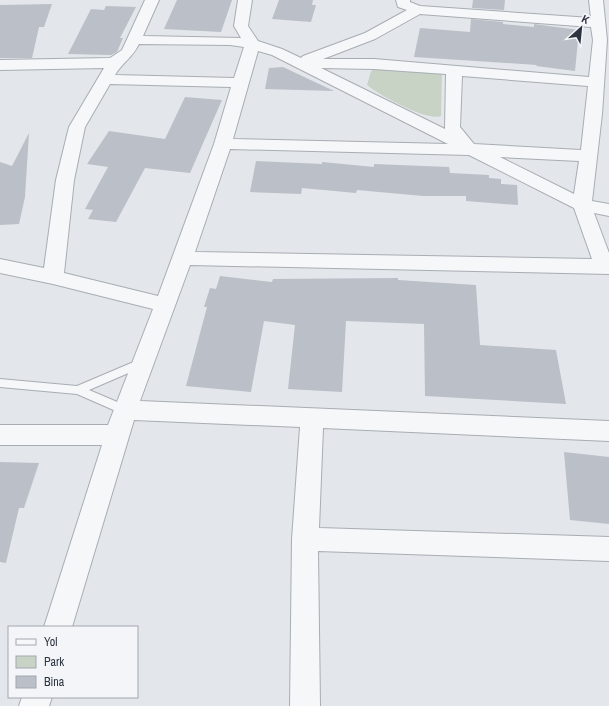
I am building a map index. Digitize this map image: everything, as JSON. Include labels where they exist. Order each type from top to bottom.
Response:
[{"type":"street","points":[[53,277],[65,180],[77,127],[114,63],[128,52],[152,0]]},
{"type":"street","points":[[58,626],[125,410],[183,258],[223,144],[252,44],[241,26],[245,0]]},
{"type":"street","points":[[403,0],[403,4],[418,10],[599,23]]},
{"type":"street","points":[[596,0],[599,23],[605,41],[596,82],[602,116],[589,156],[582,205],[599,254],[608,267]]},
{"type":"street","points":[[298,63],[370,36],[418,10]]},
{"type":"street","points":[[370,36],[365,52],[374,64]]},
{"type":"street","points":[[133,40],[230,41],[252,44],[276,52],[469,150],[582,205],[609,210]]},
{"type":"street","points":[[0,65],[114,63]]},
{"type":"street","points":[[298,63],[374,64],[596,82]]},
{"type":"street","points":[[454,70],[452,128],[469,150]]},
{"type":"street","points":[[105,79],[241,83]]},
{"type":"street","points":[[223,144],[469,150],[589,156]]},
{"type":"street","points":[[183,258],[608,267]]},
{"type":"street","points":[[0,266],[53,277],[165,305]]},
{"type":"street","points":[[125,410],[609,431]]},
{"type":"street","points":[[305,706],[305,539],[312,418]]},
{"type":"street","points":[[0,435],[117,435]]},
{"type":"street","points":[[305,539],[609,549]]},
{"type":"lane","points":[[78,390],[143,362]]},
{"type":"lane","points":[[0,383],[78,390],[125,410]]},
{"type":"green space","points":[[375,69],[442,73],[441,116],[435,117],[415,111],[392,101],[367,85],[371,71]]},
{"type":"building","points":[[177,0],[232,0],[221,32],[164,29]]},
{"type":"building","points":[[279,0],[313,0],[312,5],[316,5],[311,22],[272,19]]},
{"type":"building","points":[[473,0],[505,0],[504,10],[472,8]]},
{"type":"building","points":[[52,4],[44,27],[39,27],[32,58],[0,58],[0,5]]},
{"type":"building","points":[[106,6],[136,7],[120,38],[123,38],[117,52],[111,55],[68,54],[91,9],[104,10]]},
{"type":"building","points":[[471,19],[503,22],[503,24],[534,27],[534,24],[579,30],[575,71],[536,66],[537,65],[414,57],[420,28],[470,32]]},
{"type":"building","points":[[283,67],[334,91],[265,89],[269,68]]},
{"type":"building","points":[[185,97],[222,100],[190,173],[145,168],[116,222],[88,219],[93,210],[85,209],[108,167],[87,164],[109,131],[165,139]]},
{"type":"building","points":[[29,133],[25,197],[19,224],[0,225],[0,162],[12,166]]},
{"type":"building","points":[[256,161],[322,164],[322,162],[374,167],[374,164],[449,167],[450,173],[489,175],[489,178],[501,179],[501,184],[517,185],[518,205],[466,201],[466,196],[423,196],[357,190],[356,193],[302,188],[301,194],[250,192]]},
{"type":"building","points":[[220,276],[272,282],[273,279],[398,278],[398,280],[476,285],[480,345],[556,350],[566,404],[425,396],[424,324],[346,321],[342,392],[288,389],[295,325],[264,321],[251,392],[186,386],[207,307],[204,307],[210,288],[216,289]]},
{"type":"building","points":[[564,452],[609,457],[609,524],[570,520]]},
{"type":"building","points":[[0,462],[39,463],[24,508],[19,508],[6,563],[0,562]]}]
